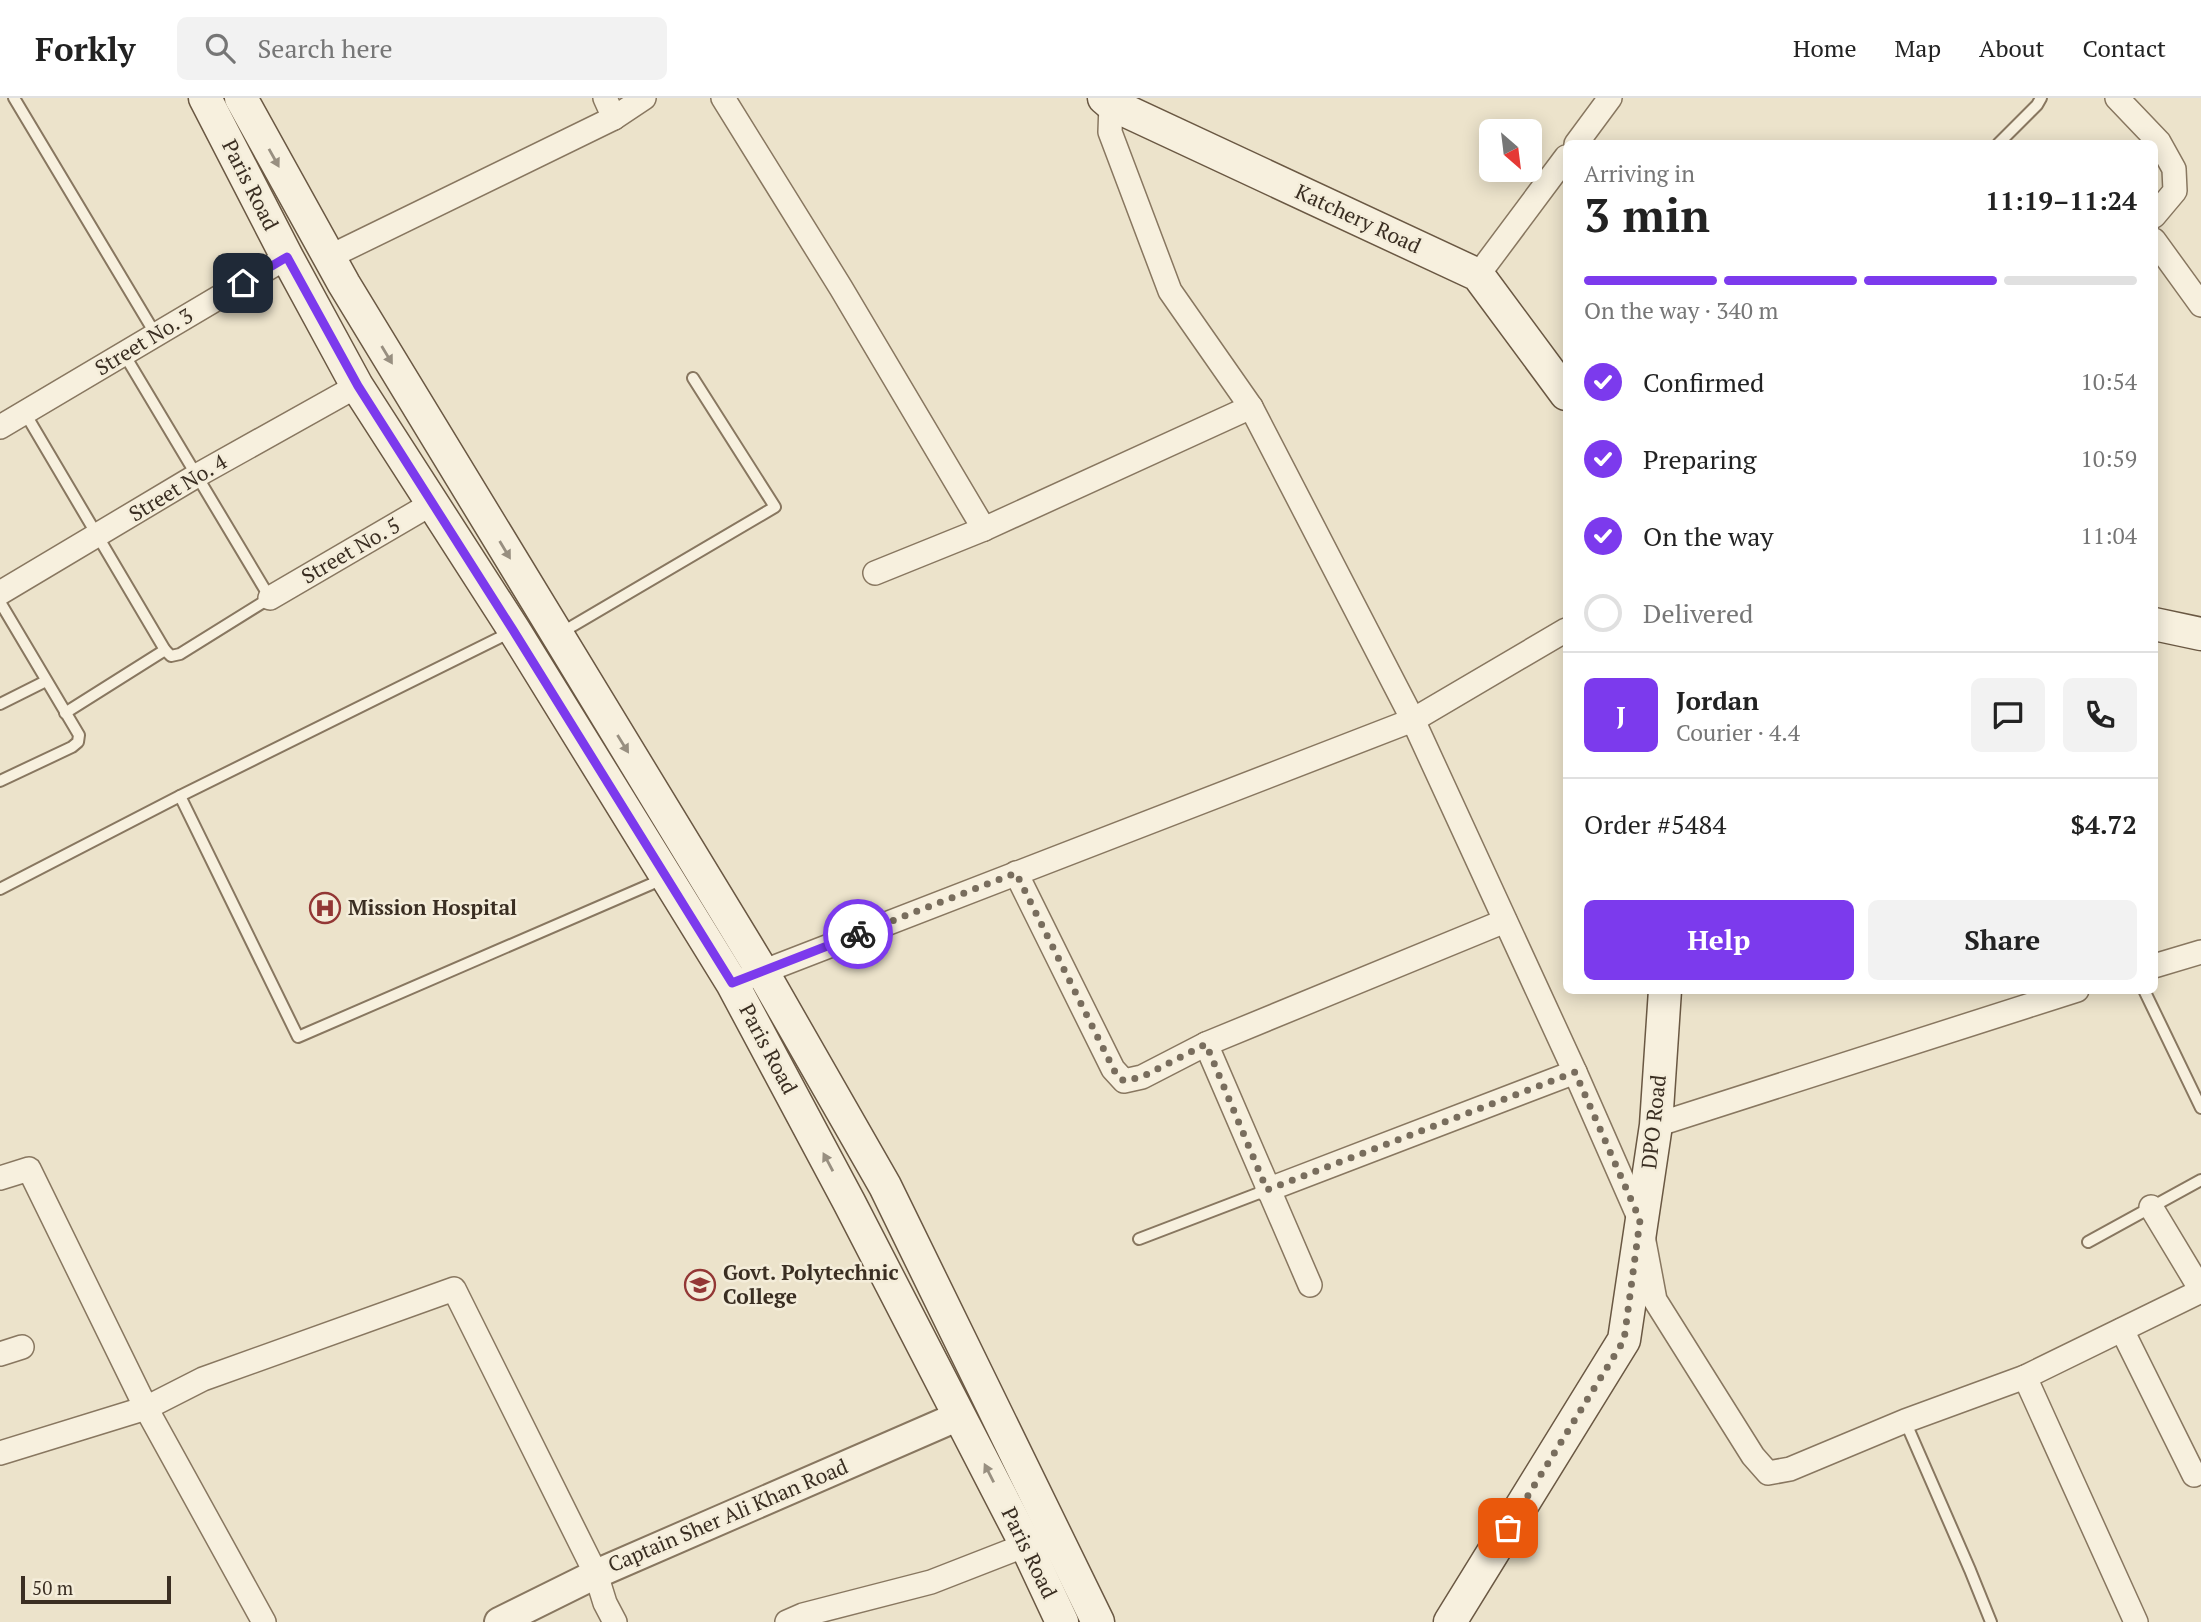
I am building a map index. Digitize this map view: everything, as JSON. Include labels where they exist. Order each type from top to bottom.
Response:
[{"type":"main road","name":"Paris Road","points":[[205,98],[287,257],[358,386],[732,983],[960,1416],[1062,1622]]},
{"type":"main road","name":"Paris Road","points":[[241,98],[329,257],[762,971],[885,1186],[1098,1622]]},
{"type":"main road","name":"Katchery Road","points":[[1108,101],[1478,275],[1563,390]]},
{"type":"main road","points":[[2158,605],[2201,613]]},
{"type":"main road","points":[[2158,625],[2201,634]]},
{"type":"main road","name":"DPO Road","points":[[1450,1622],[1624,1340],[1656,1125],[1665,994]]},
{"type":"main road","points":[[849,1202],[885,1186]]},
{"type":"street","points":[[329,257],[610,108],[644,98]]},
{"type":"street","points":[[723,98],[841,288],[984,529]]},
{"type":"street","points":[[1579,140],[1610,98]]},
{"type":"street","points":[[2117,98],[2157,140]]},
{"type":"street","points":[[1108,101],[1110,132],[1170,291],[1251,407],[1413,720],[1640,1220],[1655,1300],[1753,1456],[1768,1473],[1790,1469],[1905,1421],[2025,1377],[2201,1290],[2151,1207]]},
{"type":"street","points":[[2158,141],[2174,169],[2175,191],[2158,211]]},
{"type":"street","points":[[1478,275],[1563,161]]},
{"type":"street","points":[[2158,246],[2201,305]]},
{"type":"street","name":"Street No. 3","points":[[0,427],[287,257]]},
{"type":"street","name":"Street No. 4","points":[[0,593],[196,475],[358,386]]},
{"type":"street","points":[[875,573],[984,529],[1251,407]]},
{"type":"street","name":"Street No. 5","points":[[270,598],[431,504]]},
{"type":"street","points":[[732,983],[1413,720],[1563,633]]},
{"type":"street","points":[[1016,873],[1117,1076],[1124,1081],[1142,1077],[1206,1044],[1505,921]]},
{"type":"street","points":[[2158,965],[2201,952]]},
{"type":"street","points":[[1656,1125],[2065,994]]},
{"type":"street","points":[[1206,1044],[1310,1285]]},
{"type":"street","points":[[1267,1190],[1575,1072]]},
{"type":"street","points":[[0,1178],[29,1169],[146,1408],[264,1622]]},
{"type":"street","points":[[0,1453],[146,1408],[203,1379],[454,1289],[596,1574],[605,1603],[615,1622]]},
{"type":"street","points":[[2122,1330],[2194,1475]]},
{"type":"street","points":[[0,1354],[22,1346]]},
{"type":"street","points":[[2025,1377],[2136,1622]]},
{"type":"street","name":"Captain Sher Ali Khan Road","points":[[499,1622],[596,1574],[960,1416]]},
{"type":"street","points":[[787,1622],[803,1615],[931,1582],[1026,1545]]},
{"type":"lane","points":[[14,98],[156,335]]},
{"type":"lane","points":[[2002,140],[2041,98]]},
{"type":"lane","points":[[25,413],[165,650],[171,656],[180,654],[270,598],[124,354]]},
{"type":"lane","points":[[556,635],[775,507],[693,378]]},
{"type":"lane","points":[[0,602],[79,735],[78,742],[72,747],[0,781]]},
{"type":"lane","points":[[0,889],[513,630]]},
{"type":"lane","points":[[65,713],[165,650]]},
{"type":"lane","points":[[0,704],[46,681]]},
{"type":"lane","points":[[180,796],[298,1037],[666,877]]},
{"type":"lane","points":[[2146,994],[2201,1108]]},
{"type":"lane","points":[[2088,1242],[2201,1180]]},
{"type":"lane","points":[[1139,1239],[1267,1190]]},
{"type":"lane","points":[[1905,1421],[1991,1622]]},
{"type":"way so far","points":[[858,934],[1016,873],[1117,1076],[1124,1081],[1142,1077],[1206,1044],[1267,1190],[1575,1072],[1640,1220],[1624,1340],[1508,1528]]},
{"type":"place","name":"Mission Hospital","points":[[325,908]]},
{"type":"place","name":"Govt. Polytechnic College","points":[[700,1285]]},
{"type":"route","points":[[243,283],[287,257],[358,386],[732,983],[858,934]]}]
